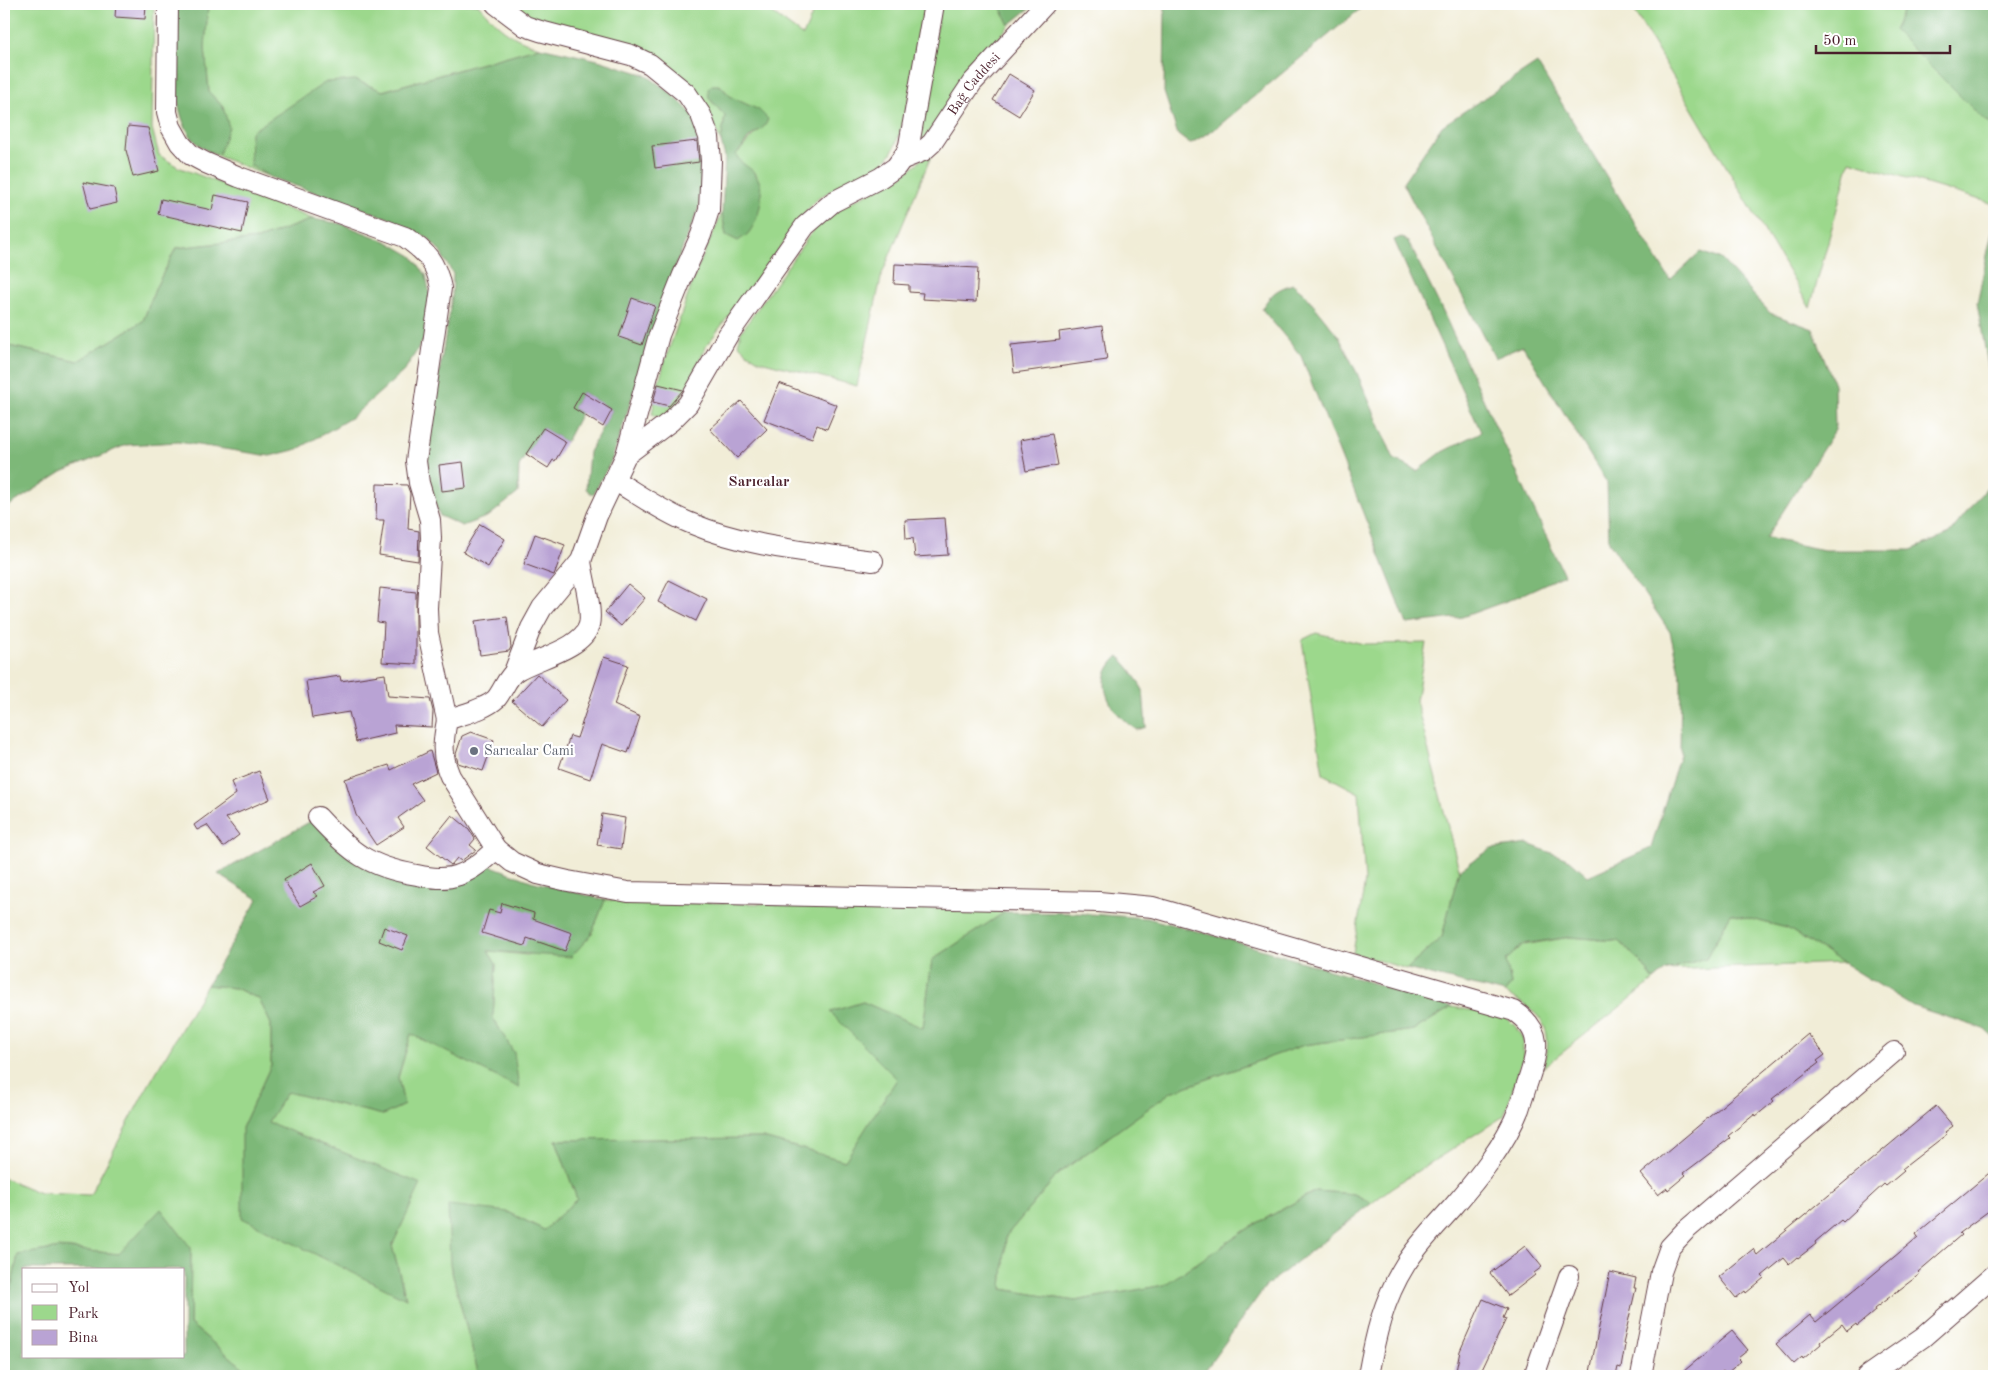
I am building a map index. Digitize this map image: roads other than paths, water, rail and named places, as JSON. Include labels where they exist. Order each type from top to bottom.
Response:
[{"type":"street","points":[[168,4],[167,112],[171,127],[180,143],[191,155],[239,177],[405,237],[420,248],[432,261],[438,274],[440,288],[416,461],[419,483],[430,520],[428,633],[447,720],[442,754],[444,764],[464,801],[496,849],[512,862],[538,874],[628,892],[1099,902],[1153,907],[1514,1011],[1524,1017],[1536,1036],[1537,1047],[1536,1058],[1518,1110],[1506,1134],[1483,1168],[1404,1266],[1380,1317],[1368,1376]]},
{"type":"street","points":[[447,720],[487,705],[494,700],[514,672],[531,628],[542,608],[580,561],[596,516],[626,455],[659,335],[701,235],[709,210],[711,161],[709,137],[701,115],[687,94],[650,64],[631,54],[525,26],[496,4]]},
{"type":"street","points":[[903,159],[909,145],[934,4]]},
{"type":"street","name":"Bağ Caddesi","points":[[626,455],[672,421],[688,404],[728,335],[805,226],[833,202],[880,178],[896,168],[903,159],[923,150],[932,143],[972,83],[1045,4]]},
{"type":"street","points":[[614,480],[690,523],[736,538],[873,561]]},
{"type":"street","points":[[514,672],[554,654],[576,641],[586,632],[590,614],[580,561]]},
{"type":"street","points":[[318,817],[346,846],[360,857],[379,866],[402,873],[437,878],[453,876],[471,869],[496,849]]},
{"type":"street","points":[[1641,1376],[1661,1272],[1670,1247],[1685,1231],[1894,1052]]},
{"type":"street","points":[[1866,1376],[1923,1337],[1994,1275]]},
{"type":"street","points":[[1534,1376],[1569,1276]]},
{"type":"place","name":"Sarıcalar Cami","points":[[474,751]]},
{"type":"district","name":"Sarıcalar","points":[[759,482]]}]
